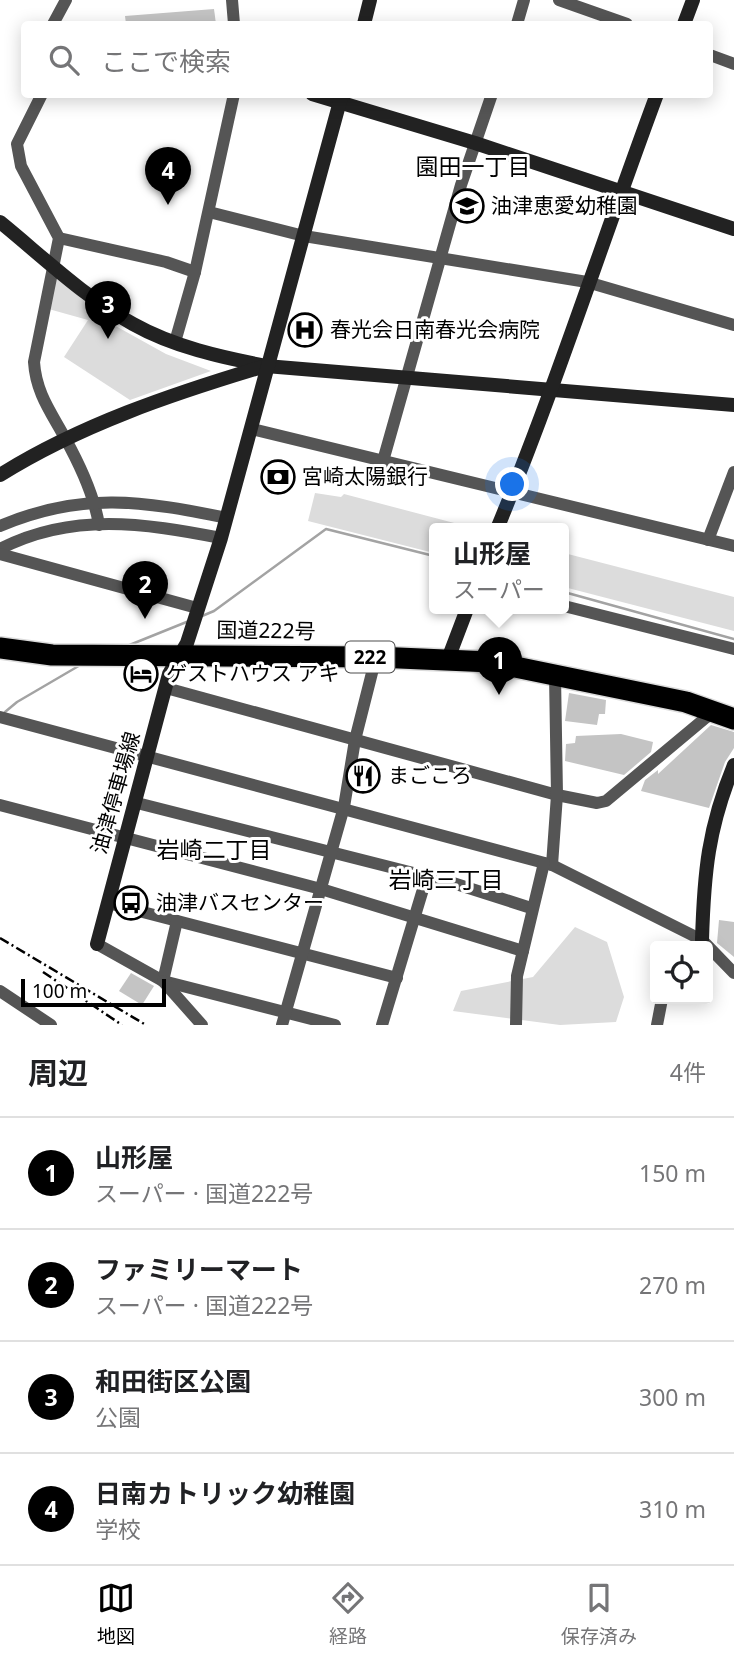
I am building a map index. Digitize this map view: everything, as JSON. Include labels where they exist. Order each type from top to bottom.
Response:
[{"type":"highway","name":"国道222号","points":[[0,648],[52,655],[376,657],[491,662],[724,715]]},
{"type":"street","points":[[54,21],[66,0]]},
{"type":"street","points":[[232,0],[234,21]]},
{"type":"street","points":[[365,21],[370,0]]},
{"type":"street","points":[[518,21],[524,0]]},
{"type":"street","points":[[559,0],[618,21]]},
{"type":"street","points":[[685,21],[693,0]]},
{"type":"street","points":[[713,56],[734,64]]},
{"type":"street","points":[[40,98],[17,144],[21,166],[59,238],[34,362],[35,379],[39,394],[66,439],[95,502],[99,525]]},
{"type":"street","points":[[175,342],[195,272],[233,98]]},
{"type":"street","points":[[341,98],[734,229]]},
{"type":"street","name":"油津停車場線","points":[[97,944],[150,756],[169,674],[180,654],[227,518],[266,366],[341,98]]},
{"type":"street","points":[[383,461],[406,375],[491,98]]},
{"type":"street","points":[[499,523],[551,390],[587,282],[655,98]]},
{"type":"street","points":[[209,212],[304,236],[442,256],[587,282],[734,325]]},
{"type":"street","points":[[0,222],[100,303],[134,325],[199,352],[266,366],[406,375],[734,405]]},
{"type":"street","points":[[59,238],[166,262],[195,272]]},
{"type":"street","points":[[0,475],[66,439],[162,399],[266,366]]},
{"type":"street","points":[[252,429],[734,546]]},
{"type":"street","points":[[708,540],[734,472]]},
{"type":"street","points":[[0,526],[47,509],[95,502],[149,502],[227,518]]},
{"type":"street","points":[[0,552],[38,531],[99,525],[157,527],[221,538]]},
{"type":"street","points":[[0,552],[197,608]]},
{"type":"street","points":[[569,607],[734,649]]},
{"type":"street","points":[[448,659],[465,614]]},
{"type":"street","points":[[282,1025],[344,807],[355,740],[376,657]]},
{"type":"street","points":[[516,1025],[514,1006],[523,951],[531,908],[548,864],[557,795],[555,675]]},
{"type":"street","points":[[166,688],[557,795],[597,803],[606,801],[724,715]]},
{"type":"street","points":[[0,717],[344,807],[548,864],[696,941]]},
{"type":"street","points":[[700,941],[704,868],[709,837],[734,765]]},
{"type":"street","points":[[137,803],[427,876],[531,908]]},
{"type":"street","points":[[0,805],[321,889],[523,951]]},
{"type":"street","points":[[382,1025],[427,876]]},
{"type":"street","points":[[108,903],[397,978]]},
{"type":"street","points":[[163,981],[177,921]]},
{"type":"street","points":[[97,944],[163,981],[285,1010],[335,1025]]},
{"type":"street","points":[[713,954],[734,973]]},
{"type":"street","points":[[163,981],[202,1025]]},
{"type":"street","points":[[0,991],[51,1025]]},
{"type":"street","points":[[657,1025],[661,1004]]},
{"type":"shaded area","points":[[52,274],[112,324],[166,354],[211,371],[130,400],[64,357],[88,320],[45,308]]},
{"type":"shaded area","points":[[315,493],[341,497],[344,494],[454,523],[429,523],[429,552],[308,521]]},
{"type":"shaded area","points":[[569,554],[734,597],[734,631],[569,588]]},
{"type":"shaded area","points":[[575,927],[607,942],[624,997],[616,1022],[560,1025],[453,1011],[461,991],[533,977]]},
{"type":"building","points":[[214,9],[216,21],[126,21],[125,16]]},
{"type":"building","points":[[569,693],[606,700],[605,714],[599,714],[597,725],[565,721]]},
{"type":"building","points":[[711,725],[734,732],[734,748],[725,762],[709,808],[641,791],[645,780],[658,770],[658,774]]},
{"type":"building","points":[[621,734],[653,742],[651,752],[624,775],[565,761],[566,744],[575,743],[576,736]]},
{"type":"building","points":[[719,920],[734,922],[734,957],[717,943]]},
{"type":"building","points":[[131,973],[154,986],[142,1005],[119,991]]},
{"type":"waterway","points":[[202,616],[214,611],[326,529],[429,555]]},
{"type":"waterway","points":[[569,593],[734,639]]},
{"type":"waterway","points":[[127,646],[189,621]]},
{"type":"waterway","points":[[5,712],[17,702],[82,664]]},
{"type":"railway","points":[[0,938],[146,1025]]},
{"type":"railway","points":[[43,972],[122,1025]]},
{"type":"place","name":"日南カトリック幼稚園","points":[[168,205]]},
{"type":"place","name":"油津恵愛幼稚園","points":[[467,206]]},
{"type":"place","name":"春光会日南春光会病院","points":[[305,330]]},
{"type":"place","name":"和田街区公園","points":[[108,339]]},
{"type":"place","name":"宮崎太陽銀行","points":[[278,477]]},
{"type":"place","name":"ファミリーマート","points":[[145,619]]},
{"type":"place","name":"ゲストハウス アキ","points":[[141,674]]},
{"type":"place","name":"山形屋","points":[[499,695]]},
{"type":"place","name":"まごころ","points":[[363,776]]},
{"type":"place","name":"油津バスセンター","points":[[131,903]]},
{"type":"district","name":"園田一丁目","points":[[473,167]]},
{"type":"district","name":"岩崎二丁目","points":[[214,850]]},
{"type":"district","name":"岩崎三丁目","points":[[446,880]]}]
